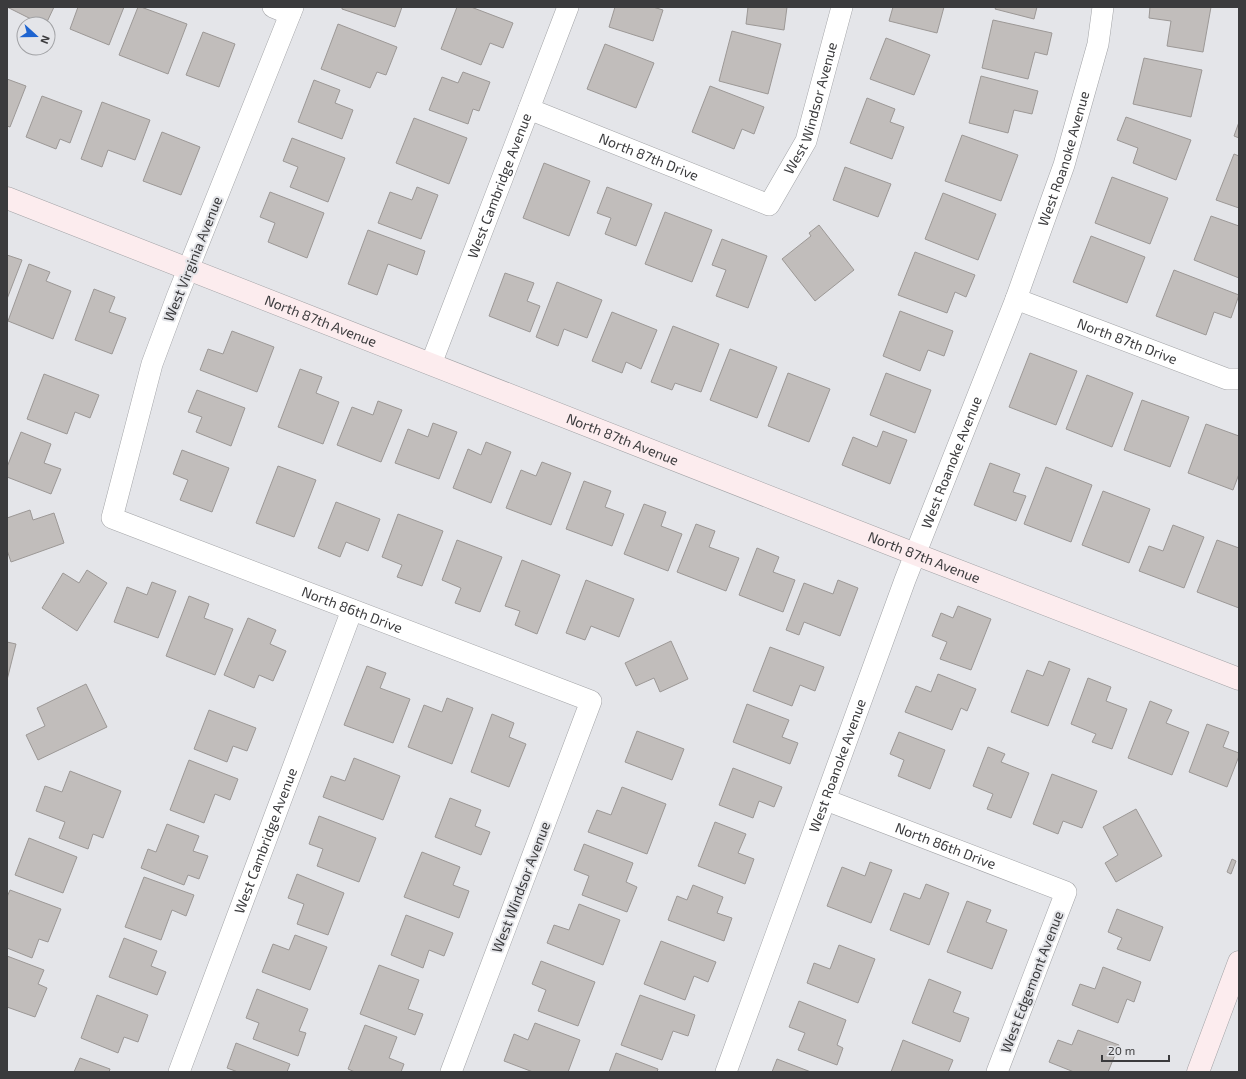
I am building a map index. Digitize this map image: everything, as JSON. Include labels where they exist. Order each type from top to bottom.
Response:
[{"type":"street","name":"West Cambridge Avenue","points":[[431,364],[568,7]]},
{"type":"street","name":"West Windsor Avenue","points":[[769,206],[806,141],[840,20],[842,7]]},
{"type":"street","name":"West Roanoke Avenue","points":[[726,1072],[915,554],[1016,299],[1064,165],[1098,44],[1103,7]]},
{"type":"street","name":"West Virginia Avenue","points":[[112,518],[152,364],[285,9]]},
{"type":"street","name":"North 87th Drive","points":[[529,109],[769,206]]},
{"type":"street","name":"North 87th Avenue","points":[[7,198],[915,554],[1239,679]]},
{"type":"street","name":"North 87th Drive","points":[[1016,299],[1227,379],[1239,379]]},
{"type":"street","name":"North 86th Drive","points":[[112,518],[591,702]]},
{"type":"street","name":"West Cambridge Avenue","points":[[178,1072],[352,610]]},
{"type":"street","name":"West Windsor Avenue","points":[[451,1072],[591,702]]},
{"type":"street","name":"North 86th Drive","points":[[826,800],[1066,892]]},
{"type":"street","name":"West Edgemont Avenue","points":[[997,1072],[1066,892]]},
{"type":"street","points":[[1198,1072],[1239,962]]},
{"type":"building","points":[[7,7],[54,7],[50,16],[25,16]]},
{"type":"building","points":[[78,7],[124,7],[109,45],[70,29]]},
{"type":"building","points":[[138,7],[187,24],[168,74],[119,55]]},
{"type":"building","points":[[342,7],[402,7],[395,27],[342,9]]},
{"type":"building","points":[[457,7],[471,7],[513,23],[503,48],[490,43],[481,65],[441,49]]},
{"type":"building","points":[[615,7],[653,7],[663,10],[653,41],[609,27]]},
{"type":"building","points":[[748,7],[787,7],[784,30],[746,24]]},
{"type":"building","points":[[893,7],[944,7],[937,33],[889,21]]},
{"type":"building","points":[[996,7],[1037,7],[1034,19],[995,9]]},
{"type":"building","points":[[1150,7],[1211,7],[1203,52],[1167,46],[1171,21],[1149,18]]},
{"type":"building","points":[[993,20],[1052,33],[1047,55],[1035,52],[1028,79],[982,68]]},
{"type":"building","points":[[338,24],[397,47],[386,75],[377,72],[370,88],[321,69]]},
{"type":"building","points":[[732,31],[781,44],[768,94],[719,81]]},
{"type":"building","points":[[203,32],[235,44],[219,87],[186,75]]},
{"type":"building","points":[[886,38],[930,55],[914,95],[870,79]]},
{"type":"building","points":[[605,44],[654,63],[636,108],[587,89]]},
{"type":"building","points":[[1144,58],[1202,70],[1191,117],[1133,104]]},
{"type":"building","points":[[463,72],[490,82],[479,111],[473,109],[468,124],[429,110],[442,77],[458,83]]},
{"type":"building","points":[[981,76],[1038,91],[1032,114],[1014,110],[1008,133],[969,123]]},
{"type":"building","points":[[7,79],[26,86],[10,127],[7,126]]},
{"type":"building","points":[[314,80],[340,90],[335,103],[353,110],[342,139],[298,122]]},
{"type":"building","points":[[710,86],[764,107],[754,134],[742,129],[734,149],[692,132]]},
{"type":"building","points":[[42,96],[82,111],[70,143],[60,139],[56,149],[26,137]]},
{"type":"building","points":[[867,98],[895,109],[890,122],[904,127],[892,159],[850,143]]},
{"type":"building","points":[[102,102],[150,120],[135,160],[108,150],[102,167],[81,159]]},
{"type":"building","points":[[1126,117],[1191,140],[1176,180],[1133,163],[1138,148],[1117,140]]},
{"type":"building","points":[[414,118],[467,138],[449,184],[396,163]]},
{"type":"building","points":[[1239,122],[1239,138],[1234,136]]},
{"type":"building","points":[[162,132],[200,147],[181,195],[143,181]]},
{"type":"building","points":[[962,135],[1018,155],[1001,201],[945,181]]},
{"type":"building","points":[[292,138],[345,158],[328,202],[290,187],[298,167],[283,161]]},
{"type":"building","points":[[1234,154],[1239,156],[1239,208],[1216,200]]},
{"type":"building","points":[[544,163],[590,181],[569,236],[523,218]]},
{"type":"building","points":[[845,167],[891,184],[878,217],[833,200]]},
{"type":"building","points":[[1112,177],[1168,198],[1150,244],[1095,223]]},
{"type":"building","points":[[417,187],[438,195],[421,239],[378,223],[390,192],[412,200]]},
{"type":"building","points":[[607,187],[652,204],[636,246],[605,234],[611,218],[597,213]]},
{"type":"building","points":[[270,192],[324,213],[307,258],[268,242],[275,223],[260,217]]},
{"type":"building","points":[[943,193],[996,214],[978,260],[925,239]]},
{"type":"building","points":[[665,212],[712,230],[692,282],[645,264]]},
{"type":"building","points":[[1211,216],[1239,226],[1239,278],[1194,260]]},
{"type":"building","points":[[819,225],[854,270],[815,301],[782,259],[811,236],[809,233]]},
{"type":"building","points":[[368,230],[425,251],[417,275],[388,264],[377,295],[348,284]]},
{"type":"building","points":[[1091,236],[1145,257],[1127,303],[1073,282]]},
{"type":"building","points":[[722,239],[767,256],[748,308],[716,296],[726,270],[712,265]]},
{"type":"building","points":[[915,252],[975,275],[966,297],[955,292],[947,313],[898,295]]},
{"type":"building","points":[[7,255],[22,260],[7,299]]},
{"type":"building","points":[[29,264],[50,272],[46,281],[71,291],[53,339],[8,321]]},
{"type":"building","points":[[1174,270],[1239,295],[1231,318],[1214,312],[1206,335],[1156,316]]},
{"type":"building","points":[[505,273],[534,283],[527,301],[540,306],[530,332],[489,316]]},
{"type":"building","points":[[557,282],[602,300],[587,338],[564,329],[558,346],[536,337]]},
{"type":"building","points":[[94,289],[115,297],[109,312],[126,318],[112,354],[75,340]]},
{"type":"building","points":[[900,311],[953,331],[944,356],[928,350],[920,371],[883,356]]},
{"type":"building","points":[[612,312],[657,330],[641,369],[626,362],[622,373],[592,361]]},
{"type":"building","points":[[673,326],[719,344],[701,392],[675,383],[672,390],[651,382]]},
{"type":"building","points":[[232,331],[274,347],[257,392],[200,370],[208,349],[223,354]]},
{"type":"building","points":[[730,349],[777,367],[757,418],[710,400]]},
{"type":"building","points":[[1030,353],[1077,371],[1056,425],[1009,407]]},
{"type":"building","points":[[300,369],[322,377],[316,393],[339,402],[323,444],[278,427]]},
{"type":"building","points":[[788,373],[830,389],[809,442],[768,426]]},
{"type":"building","points":[[886,373],[931,390],[915,433],[870,415]]},
{"type":"building","points":[[44,374],[99,395],[90,418],[75,412],[67,434],[27,419]]},
{"type":"building","points":[[1087,375],[1133,393],[1112,447],[1066,429]]},
{"type":"building","points":[[197,390],[245,408],[231,446],[196,432],[202,417],[188,412]]},
{"type":"building","points":[[1142,400],[1189,417],[1170,467],[1124,450]]},
{"type":"building","points":[[378,401],[402,410],[381,462],[337,445],[352,407],[373,415]]},
{"type":"building","points":[[433,423],[457,432],[439,479],[395,463],[408,429],[428,437]]},
{"type":"building","points":[[1206,424],[1239,436],[1239,474],[1233,490],[1188,473]]},
{"type":"building","points":[[883,431],[907,440],[890,484],[842,465],[853,437],[877,447]]},
{"type":"building","points":[[21,432],[51,444],[44,463],[61,469],[51,494],[7,477],[7,467]]},
{"type":"building","points":[[486,442],[511,452],[491,503],[453,488],[468,449],[481,455]]},
{"type":"building","points":[[182,450],[229,468],[212,512],[180,500],[188,480],[173,474]]},
{"type":"building","points":[[542,462],[571,473],[551,525],[506,508],[521,470],[536,476]]},
{"type":"building","points":[[990,463],[1020,474],[1013,492],[1026,496],[1016,521],[974,505]]},
{"type":"building","points":[[278,466],[316,480],[294,537],[256,523]]},
{"type":"building","points":[[1046,467],[1092,485],[1071,542],[1024,524]]},
{"type":"building","points":[[584,481],[611,491],[605,507],[624,514],[612,546],[566,529]]},
{"type":"building","points":[[1103,491],[1150,509],[1129,563],[1082,545]]},
{"type":"building","points":[[336,502],[380,519],[368,551],[346,542],[340,557],[318,548]]},
{"type":"building","points":[[644,504],[666,512],[661,526],[682,534],[668,571],[624,554]]},
{"type":"building","points":[[30,510],[33,520],[54,513],[64,543],[11,562],[7,550],[7,518]]},
{"type":"building","points":[[398,514],[443,531],[422,586],[397,577],[402,565],[382,557]]},
{"type":"building","points":[[696,524],[715,531],[709,547],[739,558],[726,591],[677,572]]},
{"type":"building","points":[[1173,525],[1204,537],[1184,588],[1139,571],[1149,546],[1163,551]]},
{"type":"building","points":[[457,540],[502,557],[480,612],[455,603],[461,588],[442,580]]},
{"type":"building","points":[[1217,540],[1239,548],[1239,608],[1197,592]]},
{"type":"building","points":[[757,548],[779,557],[773,572],[795,580],[783,612],[739,595]]},
{"type":"building","points":[[522,560],[560,575],[537,634],[515,625],[520,611],[505,606]]},
{"type":"building","points":[[87,570],[107,583],[77,631],[42,608],[63,573],[79,583]]},
{"type":"building","points":[[586,580],[634,599],[619,637],[591,626],[585,640],[566,633]]},
{"type":"building","points":[[838,580],[858,588],[840,636],[804,622],[799,635],[786,630],[804,583],[833,594]]},
{"type":"building","points":[[152,582],[176,591],[158,638],[114,622],[127,587],[147,595]]},
{"type":"building","points":[[189,596],[209,604],[204,618],[233,629],[215,675],[166,656]]},
{"type":"building","points":[[958,606],[991,619],[971,670],[940,659],[947,642],[932,636],[941,613],[953,618]]},
{"type":"building","points":[[248,618],[276,630],[270,644],[286,651],[273,681],[259,675],[254,688],[224,675]]},
{"type":"building","points":[[671,641],[688,679],[660,692],[654,678],[636,686],[625,663]]},
{"type":"building","points":[[7,642],[16,644],[7,680]]},
{"type":"building","points":[[770,647],[824,667],[815,691],[800,685],[792,706],[753,691]]},
{"type":"building","points":[[1049,661],[1070,669],[1048,726],[1011,712],[1027,670],[1043,676]]},
{"type":"building","points":[[367,666],[386,673],[380,688],[410,699],[393,743],[344,725]]},
{"type":"building","points":[[938,674],[976,689],[967,711],[961,708],[952,730],[905,712],[916,686],[931,692]]},
{"type":"building","points":[[1088,678],[1111,687],[1106,701],[1127,709],[1112,749],[1092,742],[1096,734],[1071,724]]},
{"type":"building","points":[[86,684],[107,727],[38,760],[26,735],[45,726],[37,708]]},
{"type":"building","points":[[447,698],[473,708],[452,764],[408,747],[424,705],[442,712]]},
{"type":"building","points":[[1150,701],[1172,710],[1166,723],[1189,732],[1172,775],[1128,758]]},
{"type":"building","points":[[747,704],[789,720],[782,737],[798,743],[790,764],[733,742]]},
{"type":"building","points":[[209,710],[256,728],[247,751],[233,746],[227,762],[194,749]]},
{"type":"building","points":[[492,714],[514,723],[509,737],[526,744],[509,787],[471,772]]},
{"type":"building","points":[[1207,724],[1229,732],[1223,747],[1239,753],[1227,787],[1189,772]]},
{"type":"building","points":[[637,731],[684,749],[672,780],[625,762]]},
{"type":"building","points":[[899,732],[945,750],[930,789],[898,776],[904,760],[890,754]]},
{"type":"building","points":[[988,747],[1005,754],[1001,762],[1029,773],[1011,818],[987,809],[993,794],[973,786]]},
{"type":"building","points":[[354,758],[400,776],[383,820],[323,797],[331,776],[345,781]]},
{"type":"building","points":[[189,760],[238,779],[230,800],[215,794],[204,823],[170,810]]},
{"type":"building","points":[[733,768],[782,787],[774,807],[759,801],[753,818],[719,805]]},
{"type":"building","points":[[70,771],[121,791],[103,838],[93,834],[88,849],[59,838],[65,822],[36,811],[45,786],[62,792]]},
{"type":"building","points":[[1052,774],[1097,791],[1082,828],[1063,821],[1058,834],[1033,824]]},
{"type":"building","points":[[622,787],[666,804],[647,854],[588,832],[597,810],[611,815]]},
{"type":"building","points":[[450,798],[481,810],[475,826],[490,832],[481,855],[435,837]]},
{"type":"building","points":[[1136,809],[1162,856],[1116,882],[1105,863],[1118,855],[1103,827]]},
{"type":"building","points":[[319,816],[376,838],[359,882],[317,866],[323,849],[309,844]]},
{"type":"building","points":[[715,822],[746,834],[738,853],[754,859],[745,884],[698,866]]},
{"type":"building","points":[[167,824],[199,836],[193,851],[208,856],[199,879],[188,875],[184,885],[141,868],[148,849],[156,852]]},
{"type":"building","points":[[29,838],[77,857],[63,893],[15,875]]},
{"type":"building","points":[[584,844],[633,863],[626,882],[637,887],[627,912],[582,895],[589,876],[574,870]]},
{"type":"building","points":[[422,852],[460,867],[453,885],[469,891],[459,918],[404,897]]},
{"type":"building","points":[[1232,859],[1236,861],[1231,874],[1227,872]]},
{"type":"building","points":[[870,862],[892,870],[871,923],[827,906],[842,867],[865,876]]},
{"type":"building","points":[[297,874],[344,893],[328,935],[297,924],[304,904],[288,898]]},
{"type":"building","points":[[144,877],[194,895],[186,916],[172,910],[161,940],[125,927]]},
{"type":"building","points":[[926,884],[949,893],[929,945],[890,930],[904,893],[920,899]]},
{"type":"building","points":[[693,885],[723,897],[717,913],[732,918],[724,941],[668,920],[677,896],[687,900]]},
{"type":"building","points":[[10,890],[61,909],[48,942],[39,939],[32,958],[7,948],[7,897]]},
{"type":"building","points":[[967,901],[991,910],[986,922],[1007,930],[992,969],[947,952]]},
{"type":"building","points":[[579,904],[620,920],[603,965],[547,943],[554,925],[569,930]]},
{"type":"building","points":[[1117,909],[1163,927],[1150,961],[1117,949],[1122,938],[1108,932]]},
{"type":"building","points":[[406,915],[453,933],[444,956],[429,950],[423,968],[391,955]]},
{"type":"building","points":[[295,935],[327,947],[310,990],[262,972],[273,944],[289,950]]},
{"type":"building","points":[[124,938],[157,951],[151,966],[166,972],[157,995],[109,977]]},
{"type":"building","points":[[661,941],[716,962],[708,982],[694,976],[685,1000],[644,984]]},
{"type":"building","points":[[839,945],[875,959],[858,1003],[807,983],[814,963],[830,969]]},
{"type":"building","points":[[7,956],[44,970],[38,984],[47,988],[35,1017],[7,1007]]},
{"type":"building","points":[[541,961],[595,982],[578,1026],[538,1011],[546,990],[532,984]]},
{"type":"building","points":[[379,965],[419,980],[408,1009],[423,1014],[415,1035],[360,1014]]},
{"type":"building","points":[[1103,967],[1141,982],[1134,1002],[1127,999],[1118,1023],[1072,1005],[1080,984],[1095,989]]},
{"type":"building","points":[[929,979],[961,992],[953,1012],[969,1018],[960,1042],[912,1023]]},
{"type":"building","points":[[257,989],[308,1009],[299,1031],[306,1033],[298,1056],[253,1039],[259,1023],[246,1018]]},
{"type":"building","points":[[97,995],[148,1015],[138,1042],[124,1037],[118,1053],[81,1038]]},
{"type":"building","points":[[640,995],[695,1015],[688,1036],[673,1031],[662,1060],[621,1045]]},
{"type":"building","points":[[799,1001],[846,1020],[837,1045],[843,1048],[837,1065],[798,1050],[805,1033],[789,1027]]},
{"type":"building","points":[[535,1023],[580,1040],[568,1072],[533,1072],[504,1061],[514,1034],[528,1040]]},
{"type":"building","points":[[365,1025],[397,1037],[389,1058],[404,1064],[401,1072],[355,1072],[348,1069]]},
{"type":"building","points":[[1078,1030],[1119,1045],[1108,1072],[1074,1072],[1049,1062],[1058,1040],[1072,1045]]},
{"type":"building","points":[[903,1040],[953,1060],[948,1072],[891,1072]]},
{"type":"building","points":[[236,1043],[290,1064],[287,1072],[238,1072],[227,1068]]},
{"type":"building","points":[[616,1053],[658,1069],[657,1072],[609,1072]]},
{"type":"building","points":[[80,1058],[110,1069],[109,1072],[74,1072]]},
{"type":"building","points":[[777,1059],[811,1072],[772,1072]]}]
